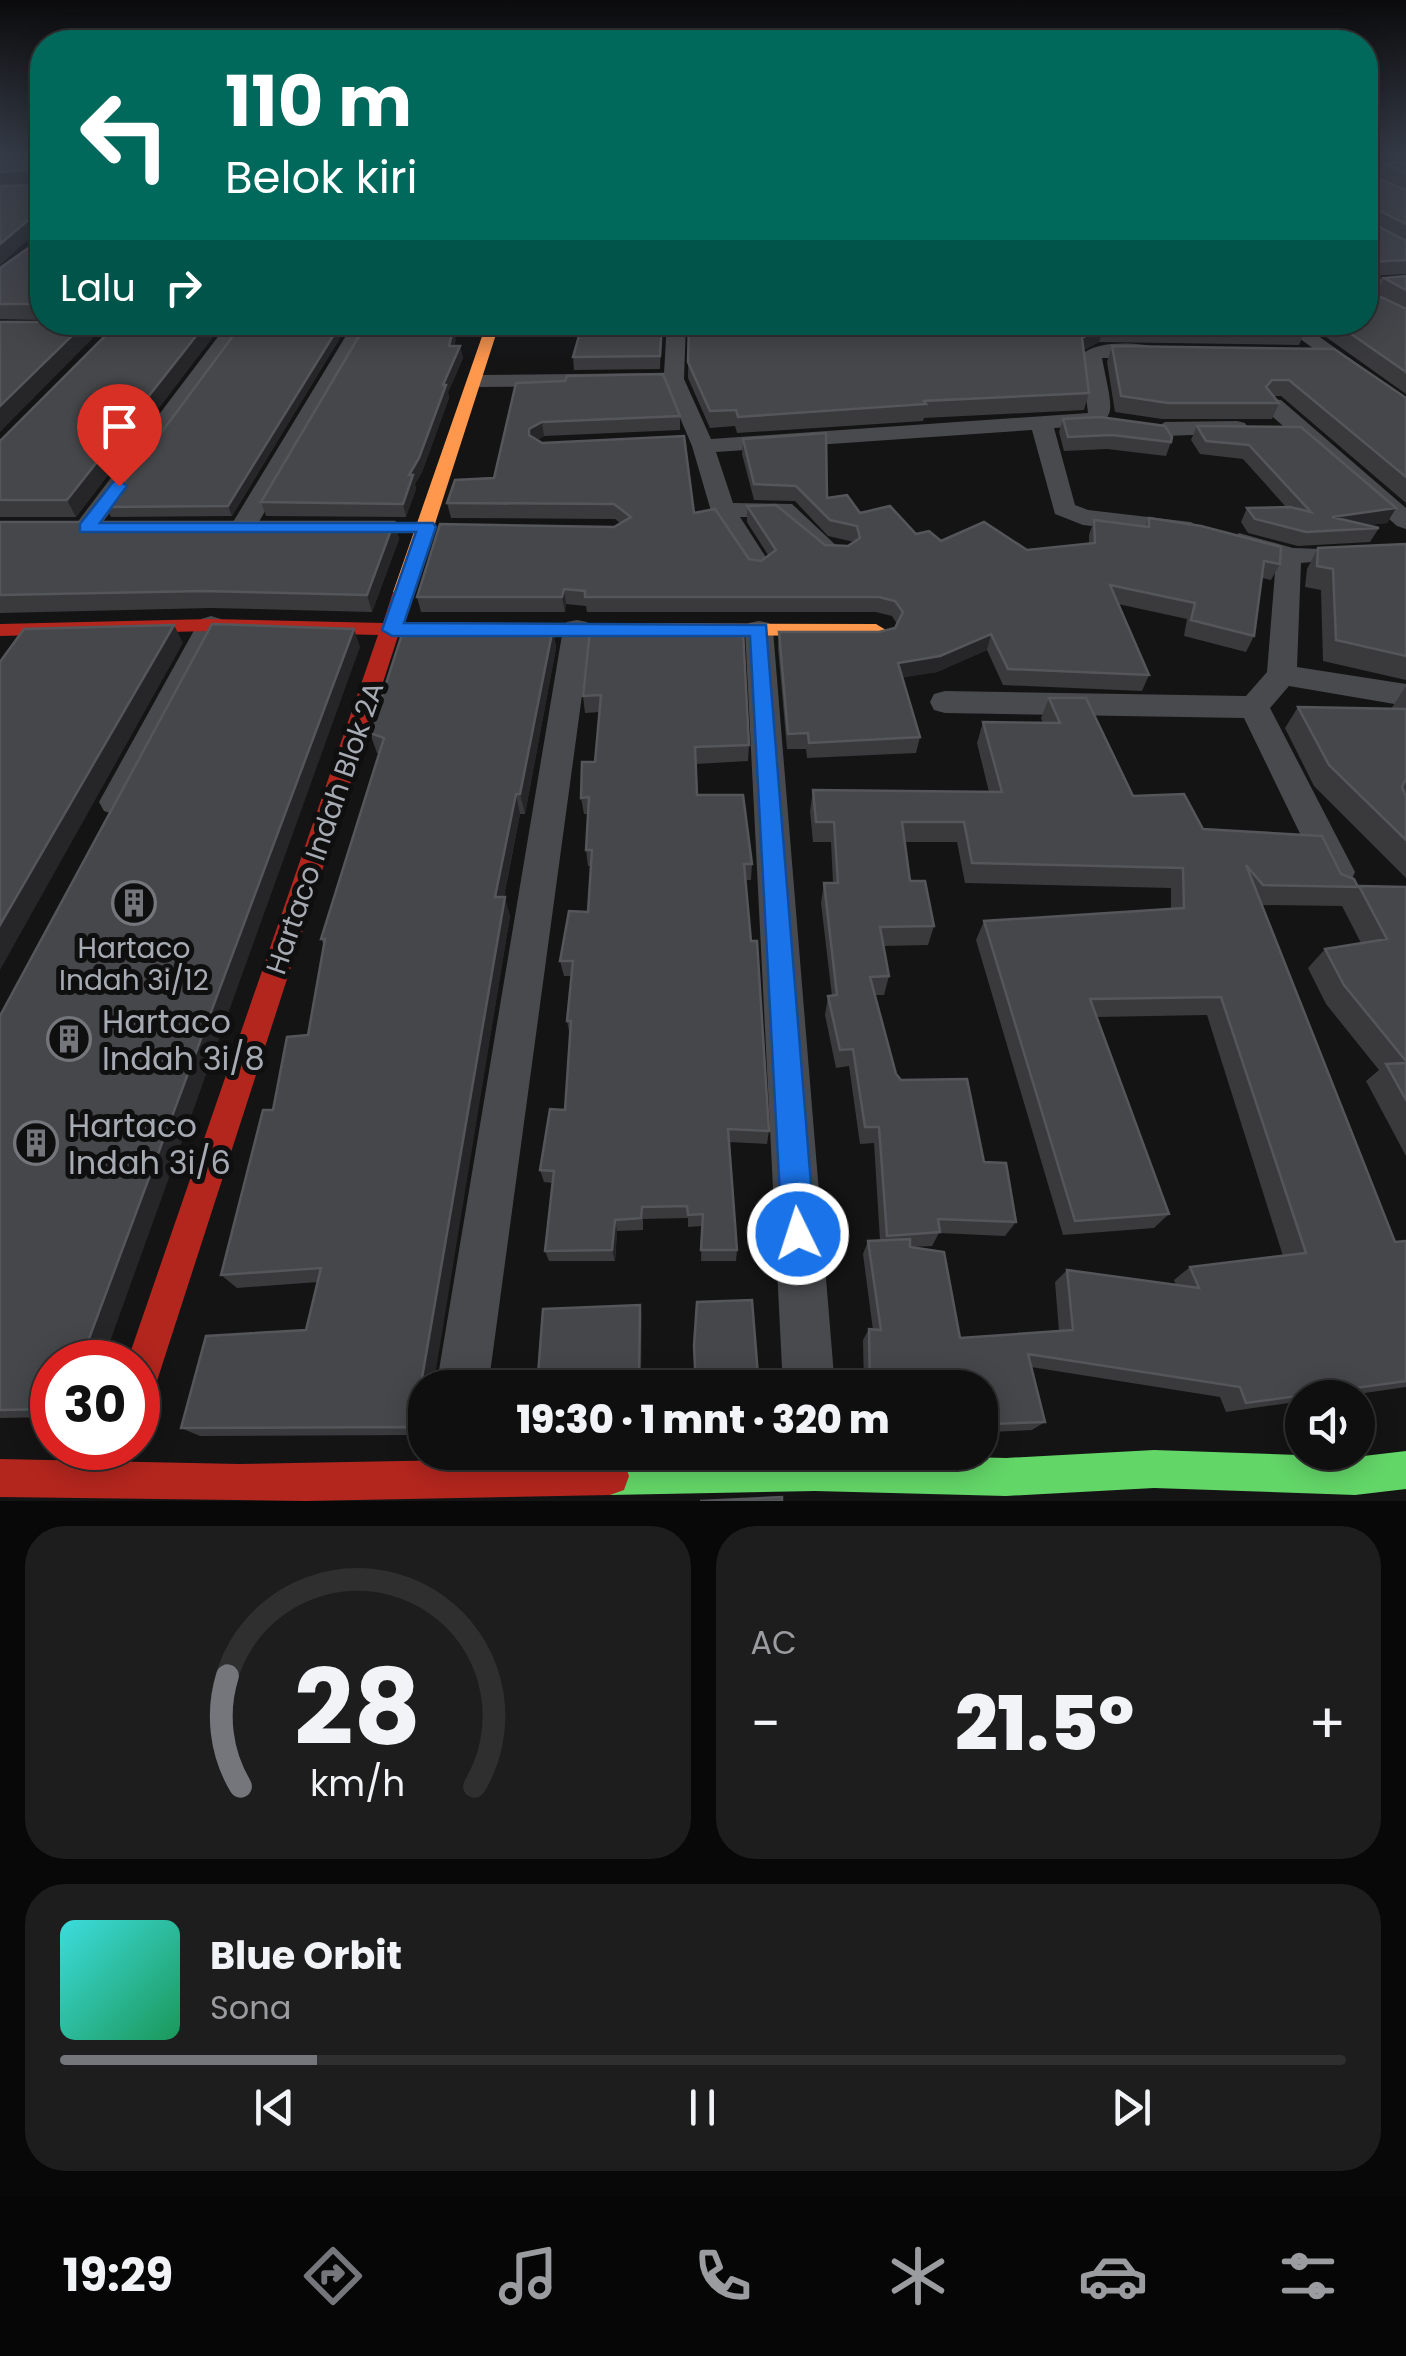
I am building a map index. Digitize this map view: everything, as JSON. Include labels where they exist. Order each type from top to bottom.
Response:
[{"type":"street","points":[[1378,284],[1406,282]]},
{"type":"street","points":[[0,328],[30,328]]},
{"type":"street","points":[[100,348],[112,335]]},
{"type":"street","points":[[86,528],[231,335]]},
{"type":"street","points":[[280,527],[233,527],[356,335]]},
{"type":"street","name":"Hartaco Indah Blok 2A","points":[[153,1340],[392,630],[436,527],[491,335]]},
{"type":"street","points":[[676,335],[674,379],[695,442],[722,511],[758,565]]},
{"type":"street","points":[[1303,335],[1406,409]]},
{"type":"street","points":[[695,442],[1041,420],[1104,421],[1091,355],[1094,352],[1182,353]]},
{"type":"street","points":[[1292,355],[1329,355]]},
{"type":"street","points":[[478,382],[674,379]]},
{"type":"street","points":[[1273,404],[1406,521]]},
{"type":"street","points":[[1041,420],[1062,505],[1069,512],[1196,531],[1292,556],[1330,555]]},
{"type":"street","points":[[1185,455],[1175,434],[1156,428],[1302,430]]},
{"type":"street","points":[[722,511],[784,508],[819,546],[831,552],[843,550]]},
{"type":"street","points":[[390,527],[436,527]]},
{"type":"street","points":[[52,528],[126,528]]},
{"type":"street","points":[[945,702],[1254,707],[1282,675],[1288,561],[1292,556]]},
{"type":"street","points":[[101,830],[211,625]]},
{"type":"street","points":[[13,639],[211,625],[392,630],[876,630]]},
{"type":"street","points":[[465,1370],[577,630]]},
{"type":"street","points":[[759,630],[808,1370]]},
{"type":"street","points":[[1282,675],[1406,695]]},
{"type":"street","points":[[1254,707],[1341,881]]},
{"type":"street","points":[[0,1478],[106,1476],[239,1483],[408,1469]]},
{"type":"street","points":[[888,1470],[1017,1484],[1154,1469],[1355,1476],[1406,1470]]},
{"type":"street","points":[[472,1470],[583,1490],[748,1470]]},
{"type":"building","points":[[0,225],[22,225],[0,244]]},
{"type":"building","points":[[1378,226],[1406,241],[1406,260],[1378,262]]},
{"type":"building","points":[[30,247],[30,304],[0,304],[0,268]]},
{"type":"building","points":[[1406,276],[1406,290],[1384,278]]},
{"type":"building","points":[[1378,295],[1406,309],[1406,372],[1353,335],[1378,335]]},
{"type":"building","points":[[0,322],[30,322],[30,335],[73,335],[0,406]]},
{"type":"building","points":[[106,335],[197,335],[67,500],[0,500],[0,441]]},
{"type":"building","points":[[234,335],[334,335],[228,506],[106,507]]},
{"type":"building","points":[[360,335],[452,335],[449,346],[460,346],[419,458],[409,475],[413,475],[403,504],[261,502]]},
{"type":"building","points":[[579,335],[661,335],[660,356],[573,357]]},
{"type":"building","points":[[689,335],[1088,335],[1082,338],[1089,393],[924,401],[926,404],[738,417],[736,410],[710,411],[688,362]]},
{"type":"building","points":[[1112,346],[1334,349],[1406,398],[1406,477],[1289,380],[1272,380],[1266,387],[1279,403],[1168,403],[1121,396]]},
{"type":"building","points":[[663,374],[680,416],[542,422],[529,429],[529,435],[542,443],[684,436],[694,513],[715,509],[749,559],[761,561],[776,550],[747,506],[776,505],[825,545],[848,546],[860,538],[857,526],[830,520],[796,486],[754,484],[743,439],[826,433],[827,498],[847,495],[860,513],[890,506],[916,534],[929,531],[941,541],[984,522],[1027,550],[1095,543],[1094,520],[1149,527],[1149,518],[1201,526],[1281,547],[1280,564],[1264,561],[1254,636],[1191,620],[1195,603],[1110,585],[1149,675],[1008,669],[991,634],[940,656],[898,663],[920,737],[809,743],[808,733],[788,734],[779,632],[879,632],[895,628],[903,612],[895,601],[879,597],[585,597],[585,591],[564,589],[562,597],[417,597],[440,524],[614,527],[631,517],[614,504],[447,503],[455,480],[494,478],[516,383],[565,381],[567,376]]},
{"type":"building","points":[[1100,417],[1165,426],[1171,442],[1112,435],[1068,437],[1063,419]]},
{"type":"building","points":[[1197,426],[1301,427],[1396,508],[1332,517],[1379,528],[1306,532],[1255,519],[1247,508],[1290,507],[1311,512],[1249,445],[1206,441]]},
{"type":"building","points":[[0,522],[394,522],[367,595],[203,591],[0,595]]},
{"type":"building","points":[[1406,544],[1406,656],[1336,640],[1333,569],[1317,566],[1318,548]]},
{"type":"building","points":[[212,624],[354,629],[88,1340],[30,1340],[30,1409],[0,1410],[0,1016]]},
{"type":"building","points":[[174,625],[0,925],[0,662],[24,629]]},
{"type":"building","points":[[404,628],[553,628],[495,897],[505,897],[423,1370],[408,1370],[408,1427],[181,1428],[206,1336],[306,1330],[321,1268],[221,1275],[263,1110],[273,1110],[287,1037],[308,1035],[325,939],[321,939],[384,738],[370,733]]},
{"type":"building","points":[[590,631],[743,631],[749,745],[695,747],[697,795],[743,795],[752,864],[744,864],[751,941],[757,941],[769,1131],[728,1129],[737,1250],[701,1250],[703,1214],[688,1215],[687,1206],[642,1207],[641,1218],[615,1220],[612,1250],[545,1251],[554,1171],[540,1170],[550,1109],[565,1110],[571,1021],[567,1021],[573,961],[560,961],[569,911],[588,912],[592,850],[586,850],[589,797],[581,798],[582,762],[595,762],[601,695],[583,696]]},
{"type":"building","points":[[1049,698],[1086,698],[1133,796],[1184,794],[1203,829],[1322,836],[1341,874],[1354,879],[1358,887],[1263,885],[1246,865],[1395,1242],[1406,1241],[1406,1381],[1375,1385],[1375,1380],[1285,1380],[1285,1398],[1246,1403],[1240,1387],[1028,1354],[1045,1422],[998,1424],[998,1370],[870,1370],[869,1329],[881,1330],[868,1241],[910,1239],[910,1247],[944,1252],[960,1338],[1073,1330],[1067,1270],[1199,1288],[1190,1267],[1306,1253],[1221,997],[1090,999],[1169,1214],[1075,1221],[984,921],[1184,908],[1183,868],[972,863],[964,822],[902,822],[910,881],[925,881],[934,926],[880,927],[889,976],[870,977],[896,1074],[901,1080],[967,1079],[984,1162],[1006,1163],[1016,1222],[938,1219],[940,1232],[887,1236],[879,1127],[865,1127],[853,1049],[840,1050],[828,996],[837,995],[824,883],[838,883],[834,822],[816,822],[813,790],[1002,792],[983,722],[1060,723]]},
{"type":"building","points":[[1298,707],[1406,709],[1406,779],[1402,787],[1406,796],[1406,840],[1329,765]]},
{"type":"building","points":[[1359,886],[1406,887],[1406,1061],[1344,985],[1325,949],[1387,939]]},
{"type":"building","points":[[1406,1063],[1406,1100],[1386,1064]]},
{"type":"building","points":[[752,1300],[758,1370],[695,1370],[697,1302]]},
{"type":"building","points":[[640,1305],[639,1370],[538,1370],[543,1309]]},
{"type":"building","points":[[782,1497],[782,1501],[700,1501]]},
{"type":"traffic: fast","points":[[610,1476],[815,1472],[1006,1477],[1154,1469],[1355,1476],[1406,1470]]},
{"type":"traffic: slow","points":[[403,592],[490,335]]},
{"type":"traffic: slow","points":[[488,629],[876,630]]},
{"type":"traffic: jam","points":[[153,1340],[403,592]]},
{"type":"traffic: jam","points":[[0,630],[211,625],[421,630]]},
{"type":"traffic: jam","points":[[0,1478],[239,1483],[610,1476]]},
{"type":"place","name":"Hartaco Indah 3i/12","points":[[134,903]]},
{"type":"place","name":"Hartaco Indah 3i/8","points":[[69,1039]]},
{"type":"place","name":"Hartaco Indah 3i/6","points":[[36,1143]]},
{"type":"route","points":[[119,486],[86,528],[427,527],[392,630],[759,630],[798,1234]]}]
